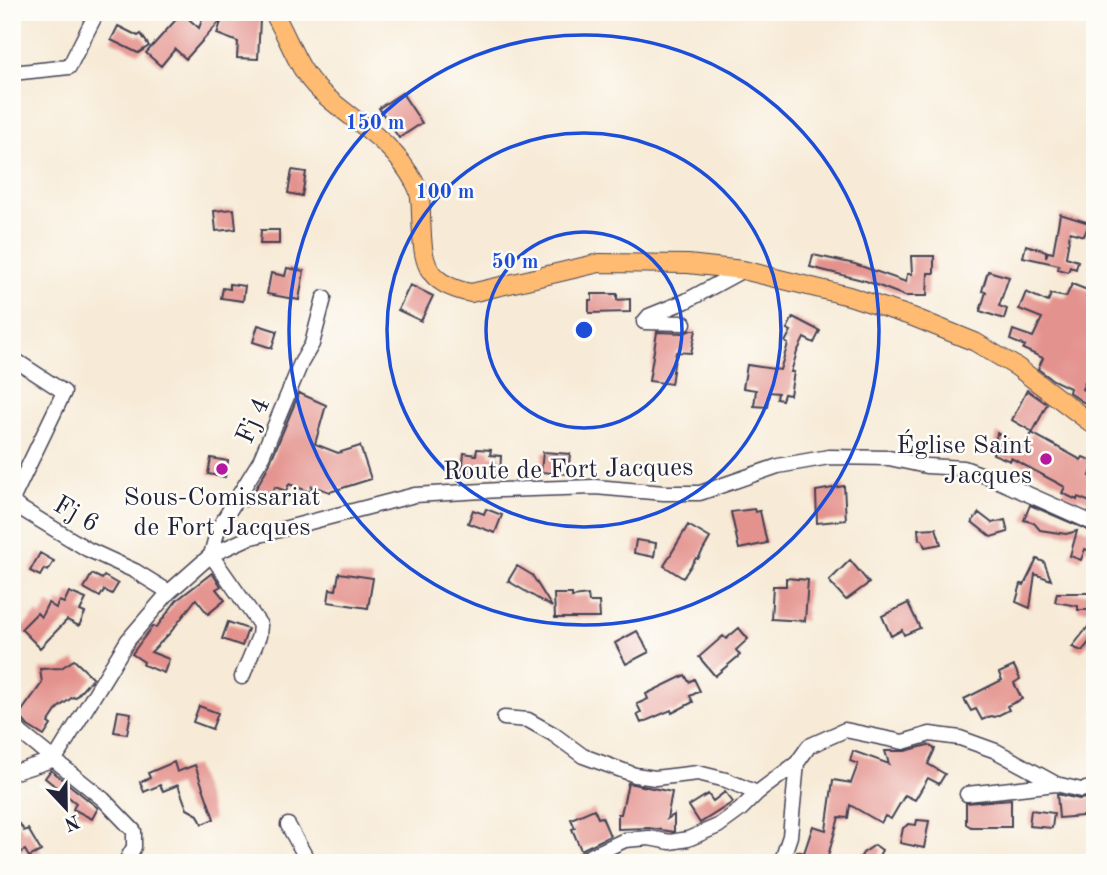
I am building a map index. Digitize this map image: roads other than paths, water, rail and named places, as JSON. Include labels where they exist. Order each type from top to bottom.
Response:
[{"type":"main road","points":[[273,12],[303,71],[311,81],[379,136],[417,185],[421,207],[422,255],[430,275],[452,289],[471,293],[599,262],[688,264],[743,270],[849,296],[975,342],[1017,367],[1095,426]]},
{"type":"street","points":[[12,73],[69,67],[97,12]]},
{"type":"street","points":[[684,323],[644,322],[649,316],[743,270]]},
{"type":"street","name":"Fj 4","points":[[212,555],[218,528],[260,461],[301,363],[312,344],[324,298]]},
{"type":"street","name":"Fj 6","points":[[12,358],[64,392],[13,497],[15,505],[87,549],[135,571],[169,592]]},
{"type":"street","name":"Route de Fort Jacques","points":[[55,759],[128,640],[169,592],[212,555],[248,538],[415,495],[500,489],[595,488],[700,493],[778,466],[829,457],[889,458],[926,466],[964,468],[1095,524]]},
{"type":"street","points":[[212,555],[260,625],[259,636],[242,677]]},
{"type":"street","points":[[504,718],[528,720],[583,756],[635,775],[655,778],[698,773],[726,780],[757,793]]},
{"type":"street","points":[[12,722],[21,733],[103,799],[134,831],[134,846],[125,863]]},
{"type":"street","points":[[576,863],[625,840],[649,838],[670,842],[688,839],[718,826],[797,763],[809,746],[845,730],[903,742],[930,734],[943,734],[996,751],[1055,784],[1081,790],[1095,787]]},
{"type":"street","points":[[12,773],[55,759]]},
{"type":"street","points":[[781,863],[790,836],[797,763]]},
{"type":"street","points":[[967,794],[1055,784]]},
{"type":"street","points":[[288,825],[309,863]]},
{"type":"place","name":"Église Saint Jacques","points":[[1046,459]]},
{"type":"place","name":"Sous-Comissariat de Fort Jacques","points":[[222,469]]}]
